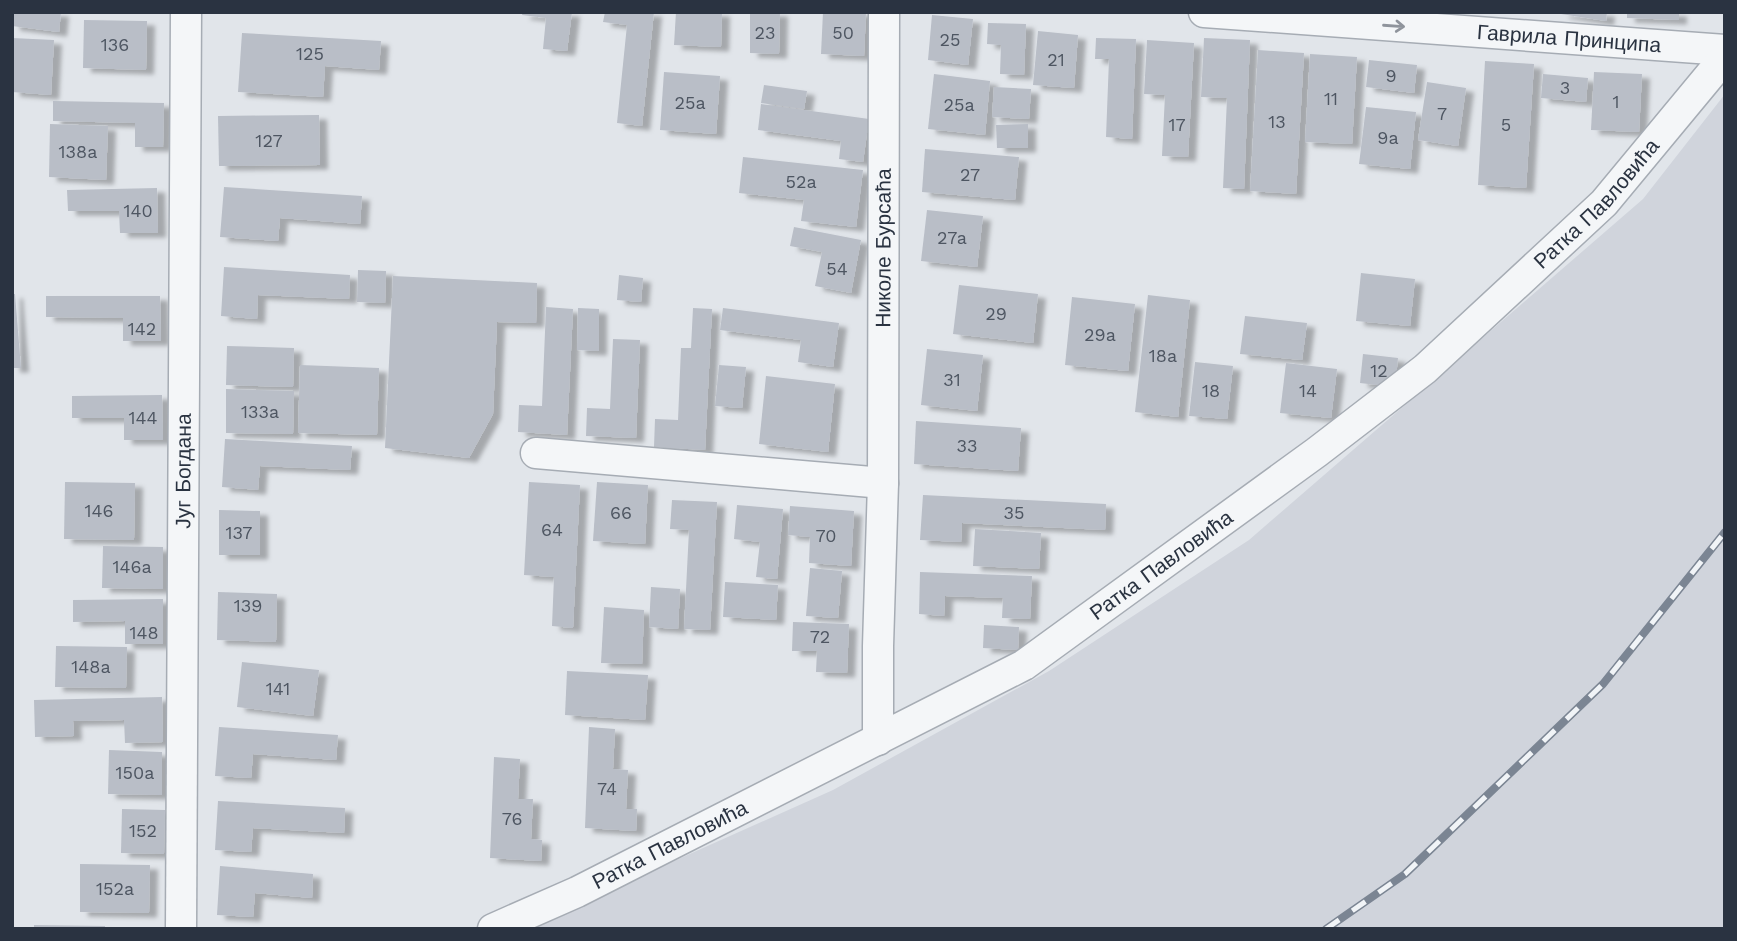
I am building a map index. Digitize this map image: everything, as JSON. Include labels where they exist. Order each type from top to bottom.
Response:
[{"type":"street","name":"Југ Богдана","points":[[181,929],[187,12]]},
{"type":"street","name":"Николе Бурсаћа","points":[[878,740],[883,483],[884,12]]},
{"type":"street","name":"Гаврила Принципа","points":[[1204,12],[1725,50]]},
{"type":"street","name":"Ратка Павловића","points":[[494,929],[577,892],[1024,665],[1317,452],[1425,369],[1604,203],[1725,57]]},
{"type":"street","points":[[536,453],[883,483]]},
{"type":"shaded area","points":[[1725,94],[1725,929],[522,929],[833,790],[1049,671],[1249,540],[1643,199]]},
{"type":"building","points":[[12,12],[61,12],[59,32],[12,26]]},
{"type":"building","points":[[523,12],[572,12],[567,51],[543,49],[546,18],[522,15]]},
{"type":"building","points":[[605,12],[654,12],[642,126],[617,123],[627,25],[603,22]]},
{"type":"building","points":[[676,12],[722,12],[721,47],[674,45]]},
{"type":"building","points":[[750,12],[780,12],[779,54],[750,53]]},
{"type":"building","points":[[823,12],[866,12],[864,56],[821,54]]},
{"type":"building","points":[[1561,12],[1607,12],[1606,21]]},
{"type":"building","points":[[1627,12],[1679,12],[1679,20],[1627,18]]},
{"type":"building","points":[[932,15],[973,19],[968,65],[928,60]]},
{"type":"building","points":[[84,20],[147,21],[146,70],[83,68]]},
{"type":"building","points":[[988,23],[1026,24],[1024,75],[1000,74],[1001,45],[987,44]]},
{"type":"building","points":[[1038,31],[1078,35],[1074,88],[1033,85]]},
{"type":"building","points":[[242,33],[381,41],[379,70],[325,66],[323,97],[238,92]]},
{"type":"building","points":[[12,38],[54,40],[51,95],[12,92]]},
{"type":"building","points":[[1096,38],[1136,39],[1132,139],[1106,137],[1109,59],[1095,59]]},
{"type":"building","points":[[1204,38],[1250,40],[1244,189],[1223,188],[1227,98],[1201,97]]},
{"type":"building","points":[[1147,40],[1194,43],[1188,157],[1162,156],[1165,95],[1144,94]]},
{"type":"building","points":[[1258,50],[1304,53],[1296,194],[1250,191]]},
{"type":"building","points":[[1310,54],[1357,57],[1352,144],[1305,142]]},
{"type":"building","points":[[1369,60],[1417,65],[1414,93],[1366,87]]},
{"type":"building","points":[[1485,61],[1534,64],[1526,188],[1478,185]]},
{"type":"building","points":[[664,72],[720,76],[716,134],[660,130]]},
{"type":"building","points":[[1594,72],[1642,74],[1639,132],[1591,130]]},
{"type":"building","points":[[934,74],[990,81],[985,135],[928,129]]},
{"type":"building","points":[[1543,74],[1588,78],[1586,102],[1541,98]]},
{"type":"building","points":[[1427,82],[1466,88],[1458,146],[1418,140]]},
{"type":"building","points":[[764,85],[807,91],[804,109],[761,103]]},
{"type":"building","points":[[994,87],[1031,89],[1029,119],[992,117]]},
{"type":"building","points":[[53,101],[164,103],[163,147],[135,147],[135,123],[53,121]]},
{"type":"building","points":[[761,104],[869,119],[863,162],[839,159],[841,141],[758,130]]},
{"type":"building","points":[[1366,107],[1416,112],[1410,169],[1359,164]]},
{"type":"building","points":[[319,115],[320,165],[219,166],[218,116]]},
{"type":"building","points":[[50,124],[108,126],[106,180],[49,177]]},
{"type":"building","points":[[1028,124],[1028,148],[997,148],[996,125]]},
{"type":"building","points":[[925,149],[1019,157],[1015,200],[922,192]]},
{"type":"building","points":[[743,157],[863,170],[856,227],[801,221],[804,200],[739,193]]},
{"type":"building","points":[[224,187],[362,196],[360,224],[280,218],[278,241],[220,237]]},
{"type":"building","points":[[157,188],[158,233],[120,233],[119,211],[68,211],[67,190]]},
{"type":"building","points":[[927,210],[983,216],[977,267],[921,261]]},
{"type":"building","points":[[794,227],[861,240],[851,293],[815,286],[822,252],[790,246]]},
{"type":"building","points":[[224,267],[350,275],[349,299],[258,295],[257,319],[221,316]]},
{"type":"building","points":[[358,270],[386,271],[385,303],[357,302]]},
{"type":"building","points":[[1361,273],[1415,279],[1410,326],[1356,321]]},
{"type":"building","points":[[619,275],[643,278],[641,302],[617,300]]},
{"type":"building","points":[[393,276],[537,283],[536,323],[497,322],[493,414],[469,458],[385,448]]},
{"type":"building","points":[[959,285],[1038,294],[1033,343],[953,334]]},
{"type":"building","points":[[12,294],[15,294],[21,368],[12,368]]},
{"type":"building","points":[[1148,295],[1190,300],[1178,417],[1135,412]]},
{"type":"building","points":[[46,296],[160,296],[161,341],[123,341],[123,318],[46,317]]},
{"type":"building","points":[[1072,297],[1135,304],[1128,371],[1065,365]]},
{"type":"building","points":[[546,307],[573,309],[567,435],[518,432],[519,405],[542,406]]},
{"type":"building","points":[[578,308],[599,309],[599,351],[577,350]]},
{"type":"building","points":[[693,308],[712,309],[705,450],[654,447],[655,419],[678,420],[681,348],[691,348]]},
{"type":"building","points":[[723,308],[839,323],[833,367],[798,362],[801,340],[720,330]]},
{"type":"building","points":[[1245,316],[1307,323],[1302,360],[1240,354]]},
{"type":"building","points":[[613,339],[640,340],[636,438],[586,436],[587,408],[610,409]]},
{"type":"building","points":[[227,346],[294,348],[293,387],[226,385]]},
{"type":"building","points":[[927,349],[983,355],[977,411],[921,405]]},
{"type":"building","points":[[1363,354],[1398,358],[1395,387],[1360,383]]},
{"type":"building","points":[[1195,362],[1233,366],[1227,419],[1189,416]]},
{"type":"building","points":[[1286,363],[1337,369],[1331,418],[1280,413]]},
{"type":"building","points":[[300,365],[379,368],[377,435],[298,433]]},
{"type":"building","points":[[719,365],[746,367],[742,408],[715,406]]},
{"type":"building","points":[[766,376],[835,384],[828,452],[759,444]]},
{"type":"building","points":[[226,389],[294,391],[293,434],[226,433]]},
{"type":"building","points":[[162,395],[163,440],[124,440],[124,418],[72,418],[72,396]]},
{"type":"building","points":[[916,421],[1021,428],[1018,471],[914,464]]},
{"type":"building","points":[[225,439],[352,446],[350,470],[260,466],[258,490],[222,487]]},
{"type":"building","points":[[65,482],[135,483],[134,540],[64,539]]},
{"type":"building","points":[[529,482],[580,485],[573,628],[552,626],[554,577],[524,575]]},
{"type":"building","points":[[597,482],[648,485],[645,544],[593,541]]},
{"type":"building","points":[[923,495],[1106,504],[1105,530],[962,523],[961,542],[920,540]]},
{"type":"building","points":[[672,500],[717,502],[710,630],[684,629],[689,530],[670,529]]},
{"type":"building","points":[[737,505],[783,509],[777,579],[756,577],[760,542],[734,539]]},
{"type":"building","points":[[790,506],[854,511],[851,566],[809,563],[810,537],[788,535]]},
{"type":"building","points":[[219,510],[260,511],[260,555],[219,555]]},
{"type":"building","points":[[975,529],[1041,533],[1039,569],[973,566]]},
{"type":"building","points":[[103,546],[163,547],[163,589],[102,588]]},
{"type":"building","points":[[810,568],[842,571],[838,618],[806,616]]},
{"type":"building","points":[[920,572],[1032,576],[1030,619],[1002,618],[1003,598],[945,596],[944,616],[919,614]]},
{"type":"building","points":[[725,582],[778,585],[776,620],[723,617]]},
{"type":"building","points":[[651,587],[680,589],[678,629],[649,627]]},
{"type":"building","points":[[218,592],[277,594],[276,642],[217,640]]},
{"type":"building","points":[[163,599],[163,644],[125,644],[125,621],[73,622],[73,600]]},
{"type":"building","points":[[604,607],[644,610],[642,664],[601,663]]},
{"type":"building","points":[[793,622],[849,624],[847,673],[816,672],[817,651],[792,651]]},
{"type":"building","points":[[984,625],[1019,627],[1018,650],[983,648]]},
{"type":"building","points":[[56,646],[127,647],[126,688],[55,687]]},
{"type":"building","points":[[242,662],[319,670],[313,716],[237,707]]},
{"type":"building","points":[[567,671],[648,675],[645,720],[565,715]]},
{"type":"building","points":[[162,697],[163,742],[125,743],[124,720],[73,721],[74,736],[35,737],[34,700]]},
{"type":"building","points":[[219,727],[338,735],[336,760],[253,754],[251,778],[215,776]]},
{"type":"building","points":[[589,727],[615,729],[613,769],[628,770],[626,809],[637,809],[636,831],[585,828]]},
{"type":"building","points":[[109,750],[162,752],[162,795],[108,794]]},
{"type":"building","points":[[494,757],[520,759],[518,799],[533,799],[531,839],[542,840],[541,861],[490,858]]},
{"type":"building","points":[[218,801],[345,808],[344,833],[253,828],[251,852],[215,850]]},
{"type":"building","points":[[122,809],[165,810],[164,854],[121,853]]},
{"type":"building","points":[[80,864],[150,865],[149,913],[80,912]]},
{"type":"building","points":[[220,866],[313,874],[312,898],[255,893],[253,917],[217,915]]},
{"type":"building","points":[[34,925],[105,926],[105,929],[34,929]]},
{"type":"railway","points":[[1326,929],[1405,874],[1603,684],[1725,532]]}]
